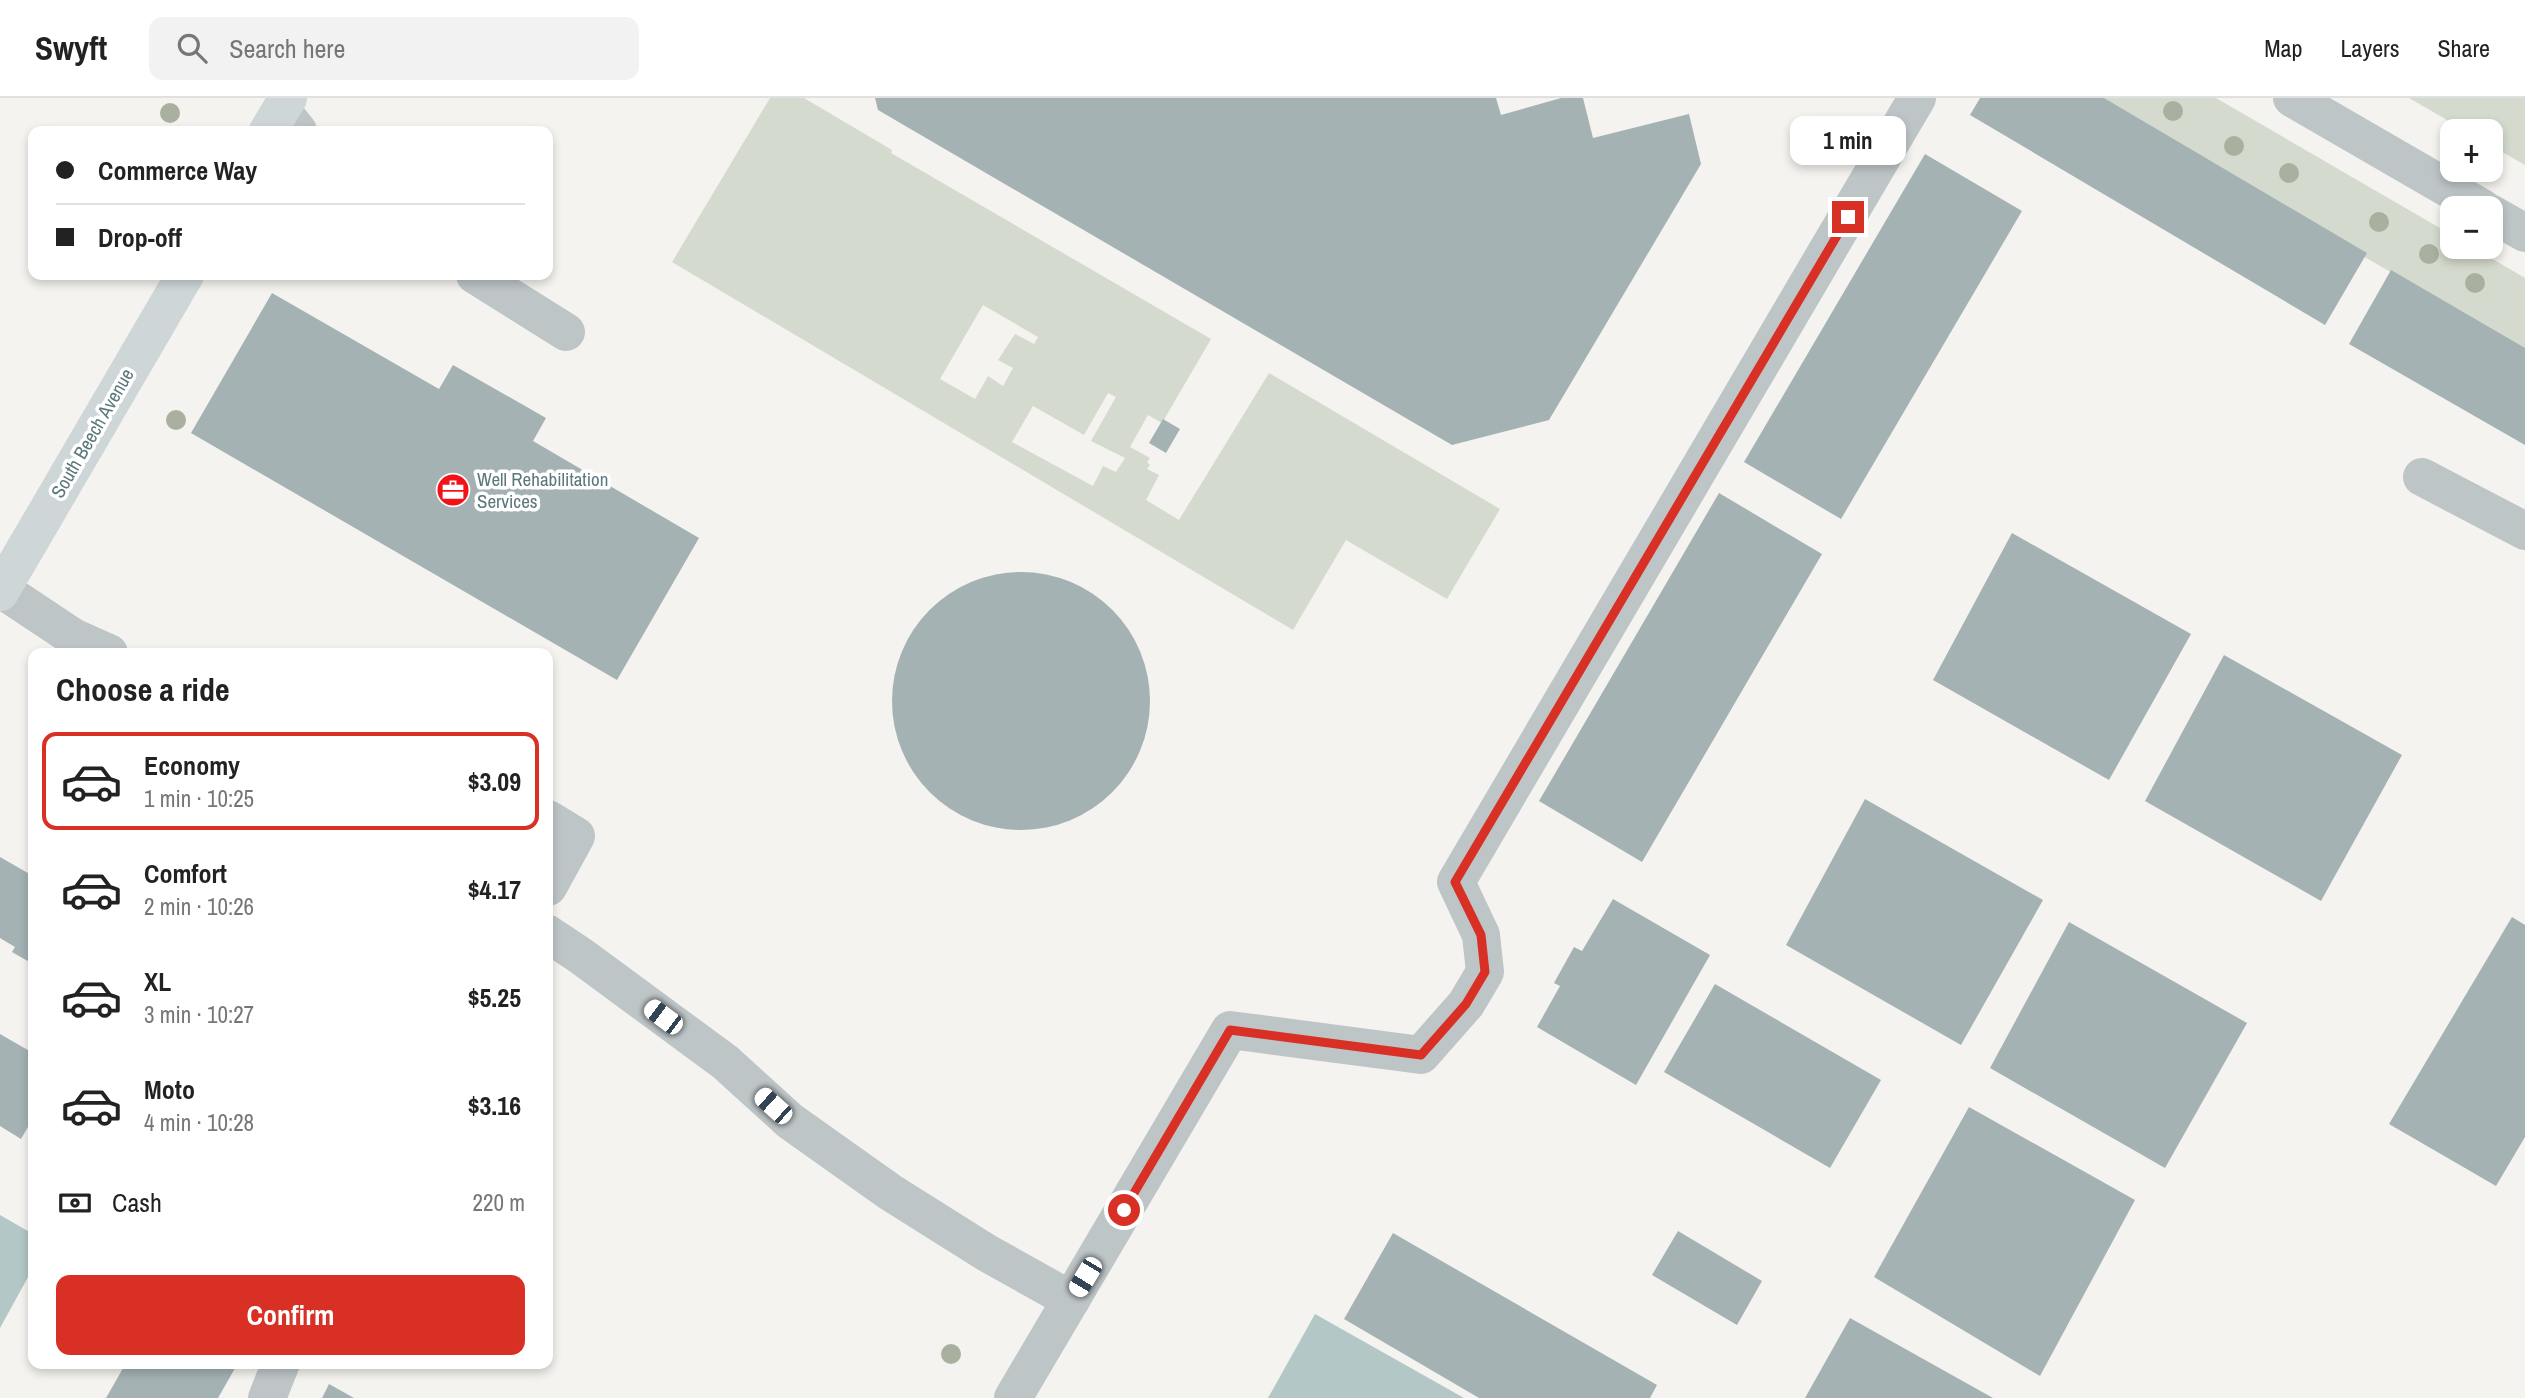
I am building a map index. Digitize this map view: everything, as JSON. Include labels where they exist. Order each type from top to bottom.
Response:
[{"type":"main road","name":"South Beech Avenue","points":[[1,591],[182,280]]},
{"type":"street","points":[[1013,1398],[1230,1030],[1421,1055],[1466,1004],[1485,972],[1481,935],[1455,882],[1917,98]]},
{"type":"street","points":[[2292,98],[2461,196]]},
{"type":"street","points":[[2503,220],[2525,233]]},
{"type":"street","points":[[483,280],[566,332]]},
{"type":"street","points":[[2421,477],[2525,531]]},
{"type":"street","points":[[1,591],[73,637],[98,648]]},
{"type":"street","points":[[553,823],[576,836],[553,878]]},
{"type":"street","points":[[553,937],[724,1062],[790,1121],[890,1192],[987,1253],[1071,1300]]},
{"type":"street","points":[[267,1398],[279,1369]]},
{"type":"shaded area","points":[[770,98],[804,98],[892,150],[891,153],[1211,339],[1162,423],[1148,415],[1130,447],[1150,458],[1147,469],[1159,475],[1146,500],[1179,520],[1269,373],[1500,509],[1447,599],[1346,540],[1293,630],[672,262]],"holes":[[[983,305],[1038,337],[1034,344],[1015,334],[998,360],[1013,368],[1003,386],[988,376],[975,399],[940,379]],[[1108,393],[1116,397],[1091,441],[1125,458],[1116,472],[1103,466],[1093,486],[1012,442],[1033,406],[1084,435]]]},
{"type":"shaded area","points":[[2087,98],[2216,98],[2440,228],[2440,259],[2493,259],[2525,278],[2525,349]]},
{"type":"shaded area","points":[[2409,98],[2525,98],[2525,165],[2503,152],[2503,119],[2445,119]]},
{"type":"shaded area","points":[[0,1215],[28,1231],[28,1277],[0,1328]]},
{"type":"shaded area","points":[[1315,1314],[1464,1398],[1268,1398]]},
{"type":"building","points":[[875,98],[1496,98],[1501,115],[1561,98],[1583,98],[1593,138],[1689,114],[1701,164],[1549,420],[1452,445],[878,110]]},
{"type":"building","points":[[1980,98],[2104,98],[2367,253],[2325,325],[1970,115]]},
{"type":"building","points":[[1925,154],[2022,211],[1841,519],[1744,462]]},
{"type":"building","points":[[2391,270],[2525,348],[2525,445],[2349,344]]},
{"type":"building","name":"Well Rehabilitation Services","points":[[272,293],[439,389],[453,365],[546,418],[533,441],[699,538],[617,680],[191,433]]},
{"type":"building","points":[[1163,419],[1180,429],[1166,453],[1149,443]]},
{"type":"building","points":[[1719,493],[1822,554],[1642,862],[1539,801]]},
{"type":"building","points":[[2012,533],[2191,634],[2109,780],[1933,680]]},
{"type":"building","points":[[1008,572],[1034,572],[1059,577],[1082,587],[1103,601],[1121,619],[1135,640],[1145,663],[1150,701],[1145,739],[1135,762],[1121,783],[1103,801],[1082,815],[1059,825],[1034,830],[1008,830],[983,825],[960,815],[939,801],[921,783],[907,762],[897,739],[892,714],[892,688],[897,663],[907,640],[921,619],[939,601],[960,587],[983,577]]},
{"type":"building","points":[[2224,655],[2402,755],[2321,901],[2145,801]]},
{"type":"building","points":[[1865,799],[2043,900],[1961,1045],[1786,945]]},
{"type":"building","points":[[0,857],[28,873],[28,961],[12,952],[15,947],[0,938]]},
{"type":"building","points":[[1613,899],[1710,955],[1636,1085],[1537,1027],[1560,986],[1554,983],[1574,947],[1582,951]]},
{"type":"building","points":[[2512,917],[2525,925],[2525,1137],[2496,1186],[2389,1124]]},
{"type":"building","points":[[2069,922],[2247,1023],[2165,1168],[1990,1068]]},
{"type":"building","points":[[1715,984],[1881,1080],[1830,1168],[1664,1072]]},
{"type":"building","points":[[0,1034],[28,1050],[28,1127],[21,1139],[0,1126]]},
{"type":"building","points":[[1969,1107],[2135,1200],[2040,1376],[1874,1277]]},
{"type":"building","points":[[1678,1231],[1762,1281],[1737,1325],[1652,1275]]},
{"type":"building","points":[[1393,1233],[1657,1385],[1650,1398],[1479,1398],[1344,1319]]},
{"type":"building","points":[[1850,1318],[1993,1398],[1805,1398]]},
{"type":"building","points":[[123,1369],[235,1369],[218,1398],[106,1398]]},
{"type":"building","points":[[329,1384],[354,1398],[322,1398]]},
{"type":"place","name":"Well Rehabilitation Services","points":[[453,490]]},
{"type":"route","points":[[1124,1210],[1230,1030],[1421,1055],[1466,1004],[1485,972],[1481,935],[1455,882],[1848,217]]}]
